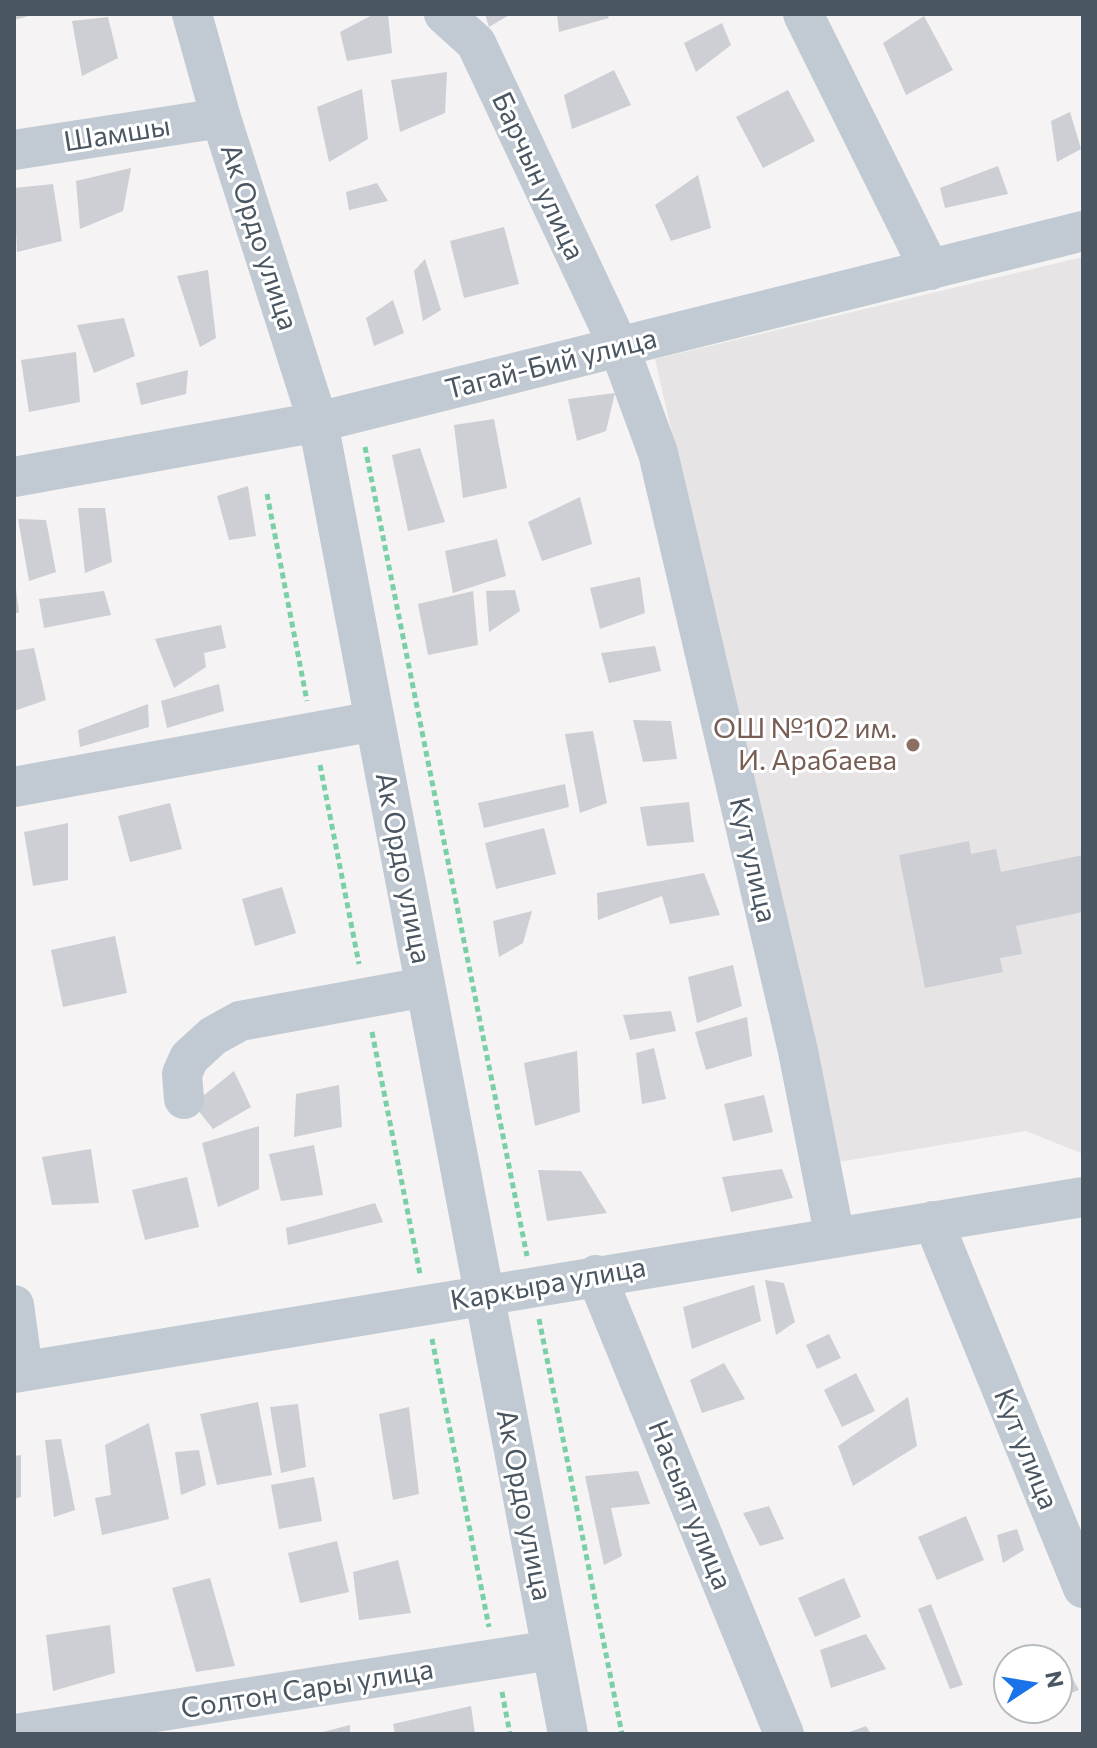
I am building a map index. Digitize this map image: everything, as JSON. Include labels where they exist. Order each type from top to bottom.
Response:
[{"type":"street","name":"Ак Ордо улица","points":[[192,14],[221,118],[318,422],[568,1734]]},
{"type":"street","name":"Барчын улица","points":[[444,14],[476,43],[619,347]]},
{"type":"street","points":[[803,14],[930,270]]},
{"type":"street","name":"Шамшы","points":[[14,150],[221,118]]},
{"type":"street","name":"Тагай-Бий улица","points":[[14,477],[318,422],[1083,231]]},
{"type":"street","name":"Кут улица","points":[[619,347],[658,453],[798,1051],[835,1238]]},
{"type":"street","points":[[14,787],[375,721]]},
{"type":"street","points":[[184,1099],[182,1074],[185,1066],[213,1036],[240,1021],[425,987]]},
{"type":"street","name":"Каркыра улица","points":[[19,1372],[1083,1197]]},
{"type":"street","name":"Кут улица","points":[[933,1221],[1083,1588]]},
{"type":"street","name":"Насыят улица","points":[[596,1275],[784,1734]]},
{"type":"street","points":[[14,1305],[19,1372]]},
{"type":"street","name":"Солтон Сары улица","points":[[15,1734],[552,1650]]},
{"type":"path","points":[[365,447],[528,1261]]},
{"type":"path","points":[[267,494],[510,1734]]},
{"type":"path","points":[[538,1315],[622,1734]]},
{"type":"shaded area","name":"ОШ №102 им. И. Арабаева","points":[[1083,257],[1083,1154],[1026,1131],[838,1162],[655,359]]},
{"type":"building","points":[[14,14],[32,14],[32,15],[14,20]]},
{"type":"building","points":[[374,14],[388,14],[392,53],[347,61],[340,32]]},
{"type":"building","points":[[485,14],[511,14],[489,27]]},
{"type":"building","points":[[557,14],[607,14],[609,18],[559,32]]},
{"type":"building","points":[[924,16],[953,70],[906,95],[883,43]]},
{"type":"building","points":[[108,17],[118,58],[82,76],[72,21]]},
{"type":"building","points":[[722,23],[731,45],[696,72],[684,43]]},
{"type":"building","points":[[614,70],[631,105],[572,129],[564,95]]},
{"type":"building","points":[[447,72],[445,113],[400,132],[391,80]]},
{"type":"building","points":[[362,89],[368,139],[329,162],[317,107]]},
{"type":"building","points":[[788,90],[815,141],[763,168],[736,117]]},
{"type":"building","points":[[1070,112],[1081,149],[1057,162],[1051,121]]},
{"type":"building","points":[[998,166],[1008,194],[945,208],[940,188]]},
{"type":"building","points":[[131,168],[123,211],[80,229],[76,181]]},
{"type":"building","points":[[698,175],[711,228],[671,241],[655,205]]},
{"type":"building","points":[[377,183],[388,201],[349,210],[346,192]]},
{"type":"building","points":[[53,184],[62,241],[17,252],[14,188]]},
{"type":"building","points":[[504,227],[519,284],[464,298],[450,241]]},
{"type":"building","points":[[425,259],[441,310],[423,321],[414,271]]},
{"type":"building","points":[[208,270],[216,338],[200,347],[177,276]]},
{"type":"building","points":[[393,300],[404,333],[374,346],[366,318]]},
{"type":"building","points":[[124,318],[135,356],[94,373],[77,325]]},
{"type":"building","points":[[76,352],[80,402],[29,412],[21,360]]},
{"type":"building","points":[[188,370],[186,394],[141,405],[136,383]]},
{"type":"building","points":[[615,393],[606,431],[577,441],[568,399]]},
{"type":"building","points":[[494,419],[507,488],[463,498],[454,425]]},
{"type":"building","points":[[420,448],[445,522],[408,531],[392,455]]},
{"type":"building","points":[[248,486],[256,536],[229,540],[217,496]]},
{"type":"building","points":[[580,497],[592,544],[542,561],[528,522]]},
{"type":"building","points":[[78,508],[105,508],[112,562],[85,573]]},
{"type":"building","points":[[18,519],[46,520],[56,572],[29,581]]},
{"type":"building","points":[[497,539],[506,576],[453,593],[445,551]]},
{"type":"building","points":[[640,577],[645,613],[600,629],[590,588]]},
{"type":"building","points":[[16,589],[19,613],[14,613]]},
{"type":"building","points":[[515,590],[520,611],[489,632],[486,591]]},
{"type":"building","points":[[104,591],[111,615],[44,628],[39,599]]},
{"type":"building","points":[[473,591],[478,645],[428,655],[418,604]]},
{"type":"building","points":[[221,625],[226,648],[204,653],[206,667],[174,688],[155,639]]},
{"type":"building","points":[[655,646],[661,671],[609,683],[601,653]]},
{"type":"building","points":[[34,648],[46,700],[14,711],[14,651]]},
{"type":"building","points":[[219,684],[224,711],[167,728],[161,701]]},
{"type":"building","points":[[148,704],[149,727],[80,747],[78,730]]},
{"type":"building","points":[[633,720],[671,721],[677,759],[643,762]]},
{"type":"building","points":[[593,731],[607,803],[580,813],[565,734]]},
{"type":"building","points":[[565,784],[569,807],[484,828],[478,803]]},
{"type":"building","points":[[689,802],[694,842],[647,846],[640,807]]},
{"type":"building","points":[[170,803],[182,849],[130,862],[118,816]]},
{"type":"building","points":[[68,823],[68,880],[33,886],[24,832]]},
{"type":"building","points":[[544,828],[556,874],[496,889],[485,843]]},
{"type":"building","points":[[969,841],[971,854],[996,849],[1001,872],[1083,855],[1083,912],[1016,926],[1022,954],[1000,958],[1003,972],[925,988],[899,855]]},
{"type":"building","points":[[704,873],[720,915],[670,924],[662,896],[598,920],[597,893]]},
{"type":"building","points":[[282,887],[296,933],[255,946],[242,899]]},
{"type":"building","points":[[532,911],[523,943],[499,957],[493,921]]},
{"type":"building","points":[[115,936],[127,993],[63,1007],[51,950]]},
{"type":"building","points":[[733,965],[742,1006],[697,1023],[688,977]]},
{"type":"building","points":[[671,1011],[676,1031],[630,1040],[623,1015]]},
{"type":"building","points":[[747,1017],[752,1056],[706,1070],[695,1032]]},
{"type":"building","points":[[654,1048],[666,1099],[642,1104],[636,1053]]},
{"type":"building","points":[[577,1051],[580,1112],[535,1126],[524,1063]]},
{"type":"building","points":[[234,1071],[251,1107],[213,1129],[193,1104]]},
{"type":"building","points":[[339,1085],[342,1127],[294,1137],[296,1094]]},
{"type":"building","points":[[764,1095],[773,1132],[733,1141],[724,1104]]},
{"type":"building","points":[[259,1126],[259,1189],[218,1207],[202,1143]]},
{"type":"building","points":[[314,1145],[323,1195],[281,1201],[269,1154]]},
{"type":"building","points":[[91,1149],[99,1203],[52,1205],[42,1157]]},
{"type":"building","points":[[782,1169],[793,1198],[731,1212],[722,1177]]},
{"type":"building","points":[[538,1170],[581,1171],[607,1213],[547,1221]]},
{"type":"building","points":[[187,1177],[199,1227],[145,1240],[132,1190]]},
{"type":"building","points":[[375,1203],[383,1222],[288,1245],[286,1228]]},
{"type":"building","points":[[765,1280],[784,1283],[795,1322],[776,1335]]},
{"type":"building","points":[[754,1285],[761,1321],[692,1349],[683,1307]]},
{"type":"building","points":[[829,1334],[841,1358],[817,1369],[806,1345]]},
{"type":"building","points":[[724,1363],[745,1399],[702,1413],[690,1380]]},
{"type":"building","points":[[856,1373],[875,1411],[842,1427],[824,1390]]},
{"type":"building","points":[[908,1397],[917,1446],[853,1486],[838,1446]]},
{"type":"building","points":[[258,1402],[272,1475],[217,1485],[200,1414]]},
{"type":"building","points":[[298,1404],[306,1467],[281,1473],[270,1407]]},
{"type":"building","points":[[409,1407],[419,1494],[393,1500],[379,1414]]},
{"type":"building","points":[[149,1423],[169,1519],[102,1535],[95,1498],[111,1495],[105,1445]]},
{"type":"building","points":[[61,1439],[75,1510],[54,1517],[45,1440]]},
{"type":"building","points":[[199,1450],[206,1485],[181,1495],[175,1452]]},
{"type":"building","points":[[21,1455],[21,1497],[14,1499],[14,1456]]},
{"type":"building","points":[[638,1471],[650,1504],[611,1508],[622,1556],[604,1565],[585,1476]]},
{"type":"building","points":[[314,1477],[322,1521],[279,1529],[271,1485]]},
{"type":"building","points":[[769,1506],[784,1539],[760,1546],[743,1513]]},
{"type":"building","points":[[966,1516],[984,1560],[937,1580],[918,1537]]},
{"type":"building","points":[[1017,1529],[1024,1550],[1003,1563],[997,1535]]},
{"type":"building","points":[[337,1541],[349,1592],[300,1603],[288,1553]]},
{"type":"building","points":[[398,1560],[411,1613],[359,1620],[353,1572]]},
{"type":"building","points":[[210,1578],[235,1666],[196,1672],[172,1588]]},
{"type":"building","points":[[844,1578],[861,1617],[815,1637],[798,1598]]},
{"type":"building","points":[[931,1604],[963,1685],[950,1689],[918,1609]]},
{"type":"building","points":[[110,1625],[115,1673],[53,1691],[46,1635]]},
{"type":"building","points":[[866,1634],[886,1669],[831,1688],[820,1650]]},
{"type":"building","points":[[471,1706],[475,1734],[395,1734],[393,1724]]},
{"type":"building","points":[[350,1725],[350,1734],[319,1734],[319,1733]]},
{"type":"building","points":[[866,1726],[871,1734],[844,1734]]},
{"type":"place","name":"ОШ №102 им. И. Арабаева","points":[[913,745]]}]
